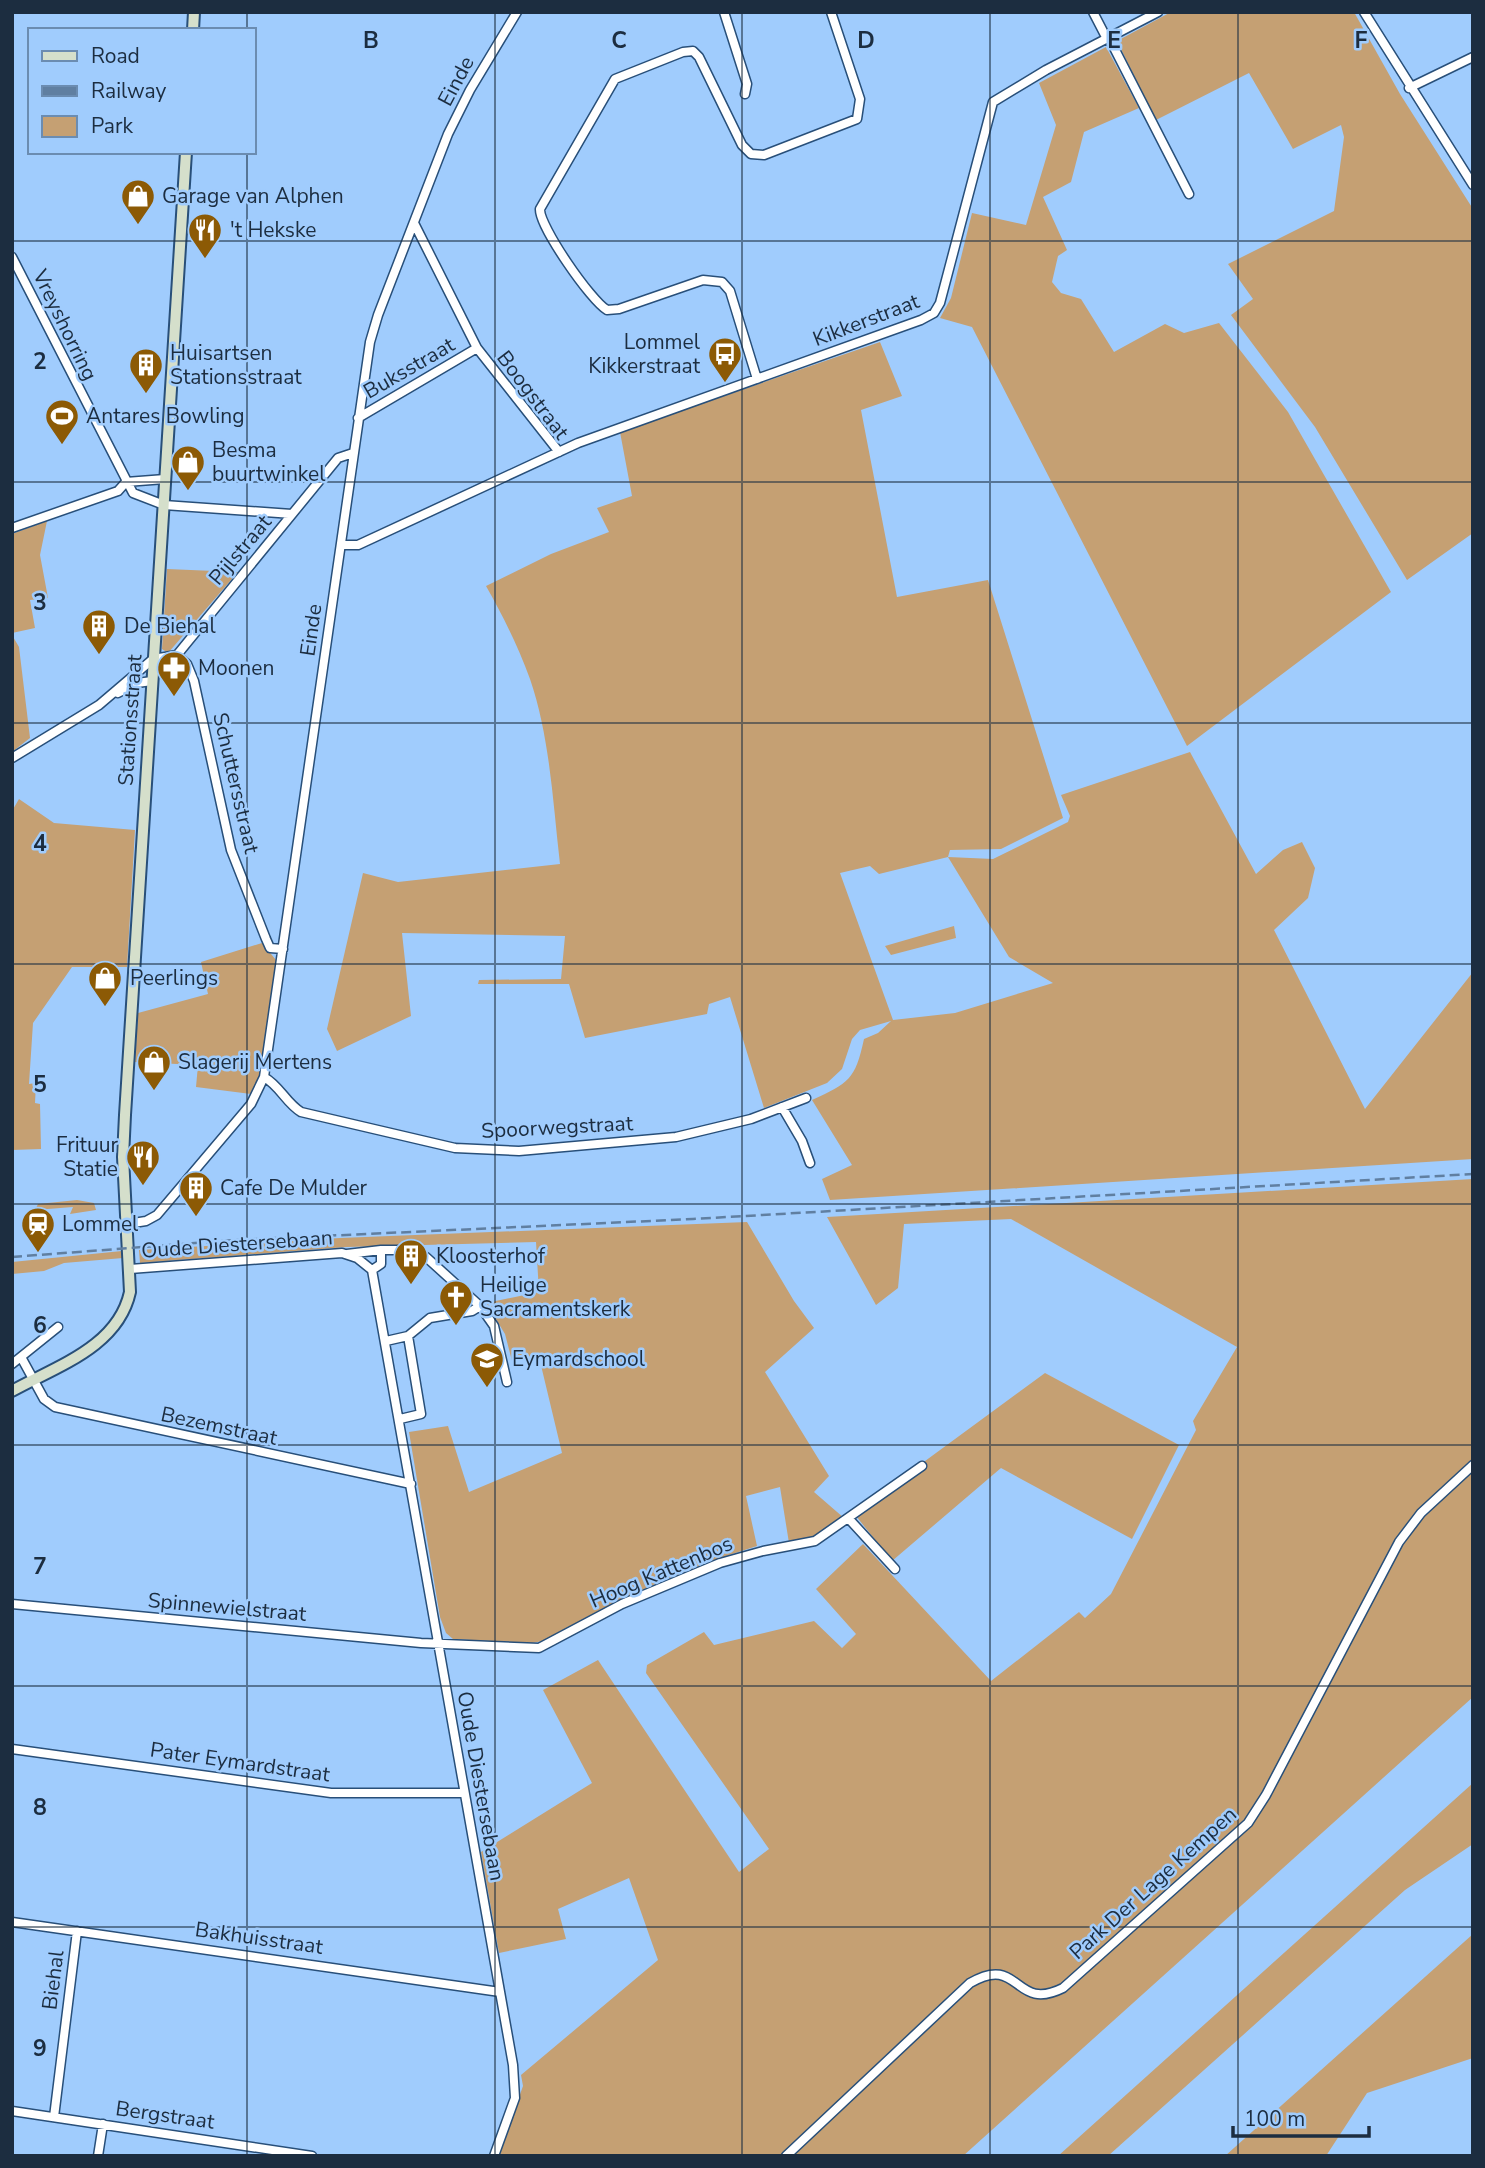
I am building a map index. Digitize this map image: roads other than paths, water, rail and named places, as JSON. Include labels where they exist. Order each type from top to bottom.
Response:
[{"type":"main road","name":"Stationsstraat","points":[[12,1391],[91,1347],[119,1323],[128,1302],[130,1269],[123,1157],[125,1115],[186,154]]},
{"type":"street","name":"Einde","points":[[127,1224],[146,1221],[157,1215],[251,1104],[264,1077],[358,418],[378,315],[457,117],[517,12]]},
{"type":"street","points":[[724,12],[747,84],[745,94]]},
{"type":"street","points":[[757,379],[730,291],[722,282],[703,280],[619,309],[607,310],[594,299],[539,214],[541,202],[615,79],[683,52],[693,51],[742,145],[751,154],[764,155],[848,125],[859,114],[860,99],[831,12]]},
{"type":"street","points":[[1093,12],[1189,194]]},
{"type":"street","name":"Kikkerstraat","points":[[559,452],[934,313],[940,303],[993,102],[1158,12]]},
{"type":"street","points":[[1364,12],[1409,88],[1473,185]]},
{"type":"street","points":[[1409,88],[1473,57]]},
{"type":"street","name":"Boogstraat","points":[[341,545],[358,545],[559,452],[477,348],[414,223]]},
{"type":"street","name":"Vreyshorring","points":[[12,257],[133,494],[164,505]]},
{"type":"street","name":"Buksstraat","points":[[358,418],[477,348]]},
{"type":"street","name":"Pijlstraat","points":[[177,655],[338,458],[353,453]]},
{"type":"street","points":[[12,528],[118,491],[126,482],[165,480]]},
{"type":"street","name":"Pijlstraat","points":[[164,505],[292,514]]},
{"type":"street","points":[[112,696],[153,659],[177,655]]},
{"type":"street","name":"Schuttersstraat","points":[[177,655],[190,670],[194,681],[231,850],[265,939],[270,948],[283,949]]},
{"type":"street","points":[[12,758],[112,696],[137,683],[152,681]]},
{"type":"street","name":"Spoorwegstraat","points":[[264,1077],[276,1084],[293,1108],[301,1112],[433,1144],[497,1151],[676,1137],[751,1119],[806,1098]]},
{"type":"street","points":[[782,1107],[802,1140],[810,1163]]},
{"type":"street","points":[[372,1270],[381,1264],[381,1250]]},
{"type":"street","name":"Oude Diestersebaan","points":[[130,1269],[381,1250],[402,1250],[426,1257],[480,1307],[494,1326],[507,1382]]},
{"type":"street","name":"Oude Diestersebaan","points":[[347,1254],[372,1270],[516,2085],[515,2098],[494,2156]]},
{"type":"street","points":[[386,1341],[408,1336],[430,1318],[472,1311],[480,1307]]},
{"type":"street","points":[[12,1364],[58,1327]]},
{"type":"street","points":[[400,1419],[421,1414],[408,1336]]},
{"type":"street","name":"Bezemstraat","points":[[21,1357],[44,1399],[55,1407],[411,1484]]},
{"type":"street","name":"Park Der Lage Kempen","points":[[786,2156],[970,1983],[989,1973],[1001,1973],[1034,1996],[1048,1996],[1063,1989],[1248,1823],[1265,1796],[1399,1542],[1422,1513],[1473,1465]]},
{"type":"street","name":"Hoog Kattenbos","points":[[438,1644],[539,1648],[636,1598],[733,1559],[816,1541],[922,1466]]},
{"type":"street","points":[[849,1519],[895,1569]]},
{"type":"street","name":"Spinnewielstraat","points":[[12,1604],[438,1644]]},
{"type":"street","name":"Pater Eymardstraat","points":[[12,1749],[340,1794],[464,1793]]},
{"type":"street","name":"Bakhuisstraat","points":[[12,1922],[500,1992]]},
{"type":"street","name":"Biehal","points":[[54,2117],[77,1931]]},
{"type":"street","name":"Bergstraat","points":[[12,2111],[312,2156]]},
{"type":"street","points":[[98,2156],[103,2124]]},
{"type":"railway","points":[[12,1257],[235,1240],[693,1219],[1473,1174]]},
{"type":"place","name":"Garage van Alphen","points":[[138,226]]},
{"type":"place","name":"'t Hekske","points":[[205,260]]},
{"type":"place","name":"Lommel Kikkerstraat","points":[[725,384]]},
{"type":"place","name":"Huisartsen Stationsstraat","points":[[146,395]]},
{"type":"place","name":"Antares Bowling","points":[[62,446]]},
{"type":"place","name":"Besma buurtwinkel","points":[[188,492]]},
{"type":"place","name":"De Biehal","points":[[99,656]]},
{"type":"place","name":"Moonen","points":[[174,698]]},
{"type":"place","name":"Peerlings","points":[[105,1008]]},
{"type":"place","name":"Slagerij Mertens","points":[[154,1092]]},
{"type":"place","name":"Frituur Statie","points":[[143,1187]]},
{"type":"place","name":"Cafe De Mulder","points":[[196,1218]]},
{"type":"place","name":"Lommel","points":[[38,1254]]},
{"type":"place","name":"Kloosterhof","points":[[411,1286]]},
{"type":"place","name":"Heilige Sacramentskerk","points":[[456,1327]]},
{"type":"place","name":"Eymardschool","points":[[487,1389]]}]
